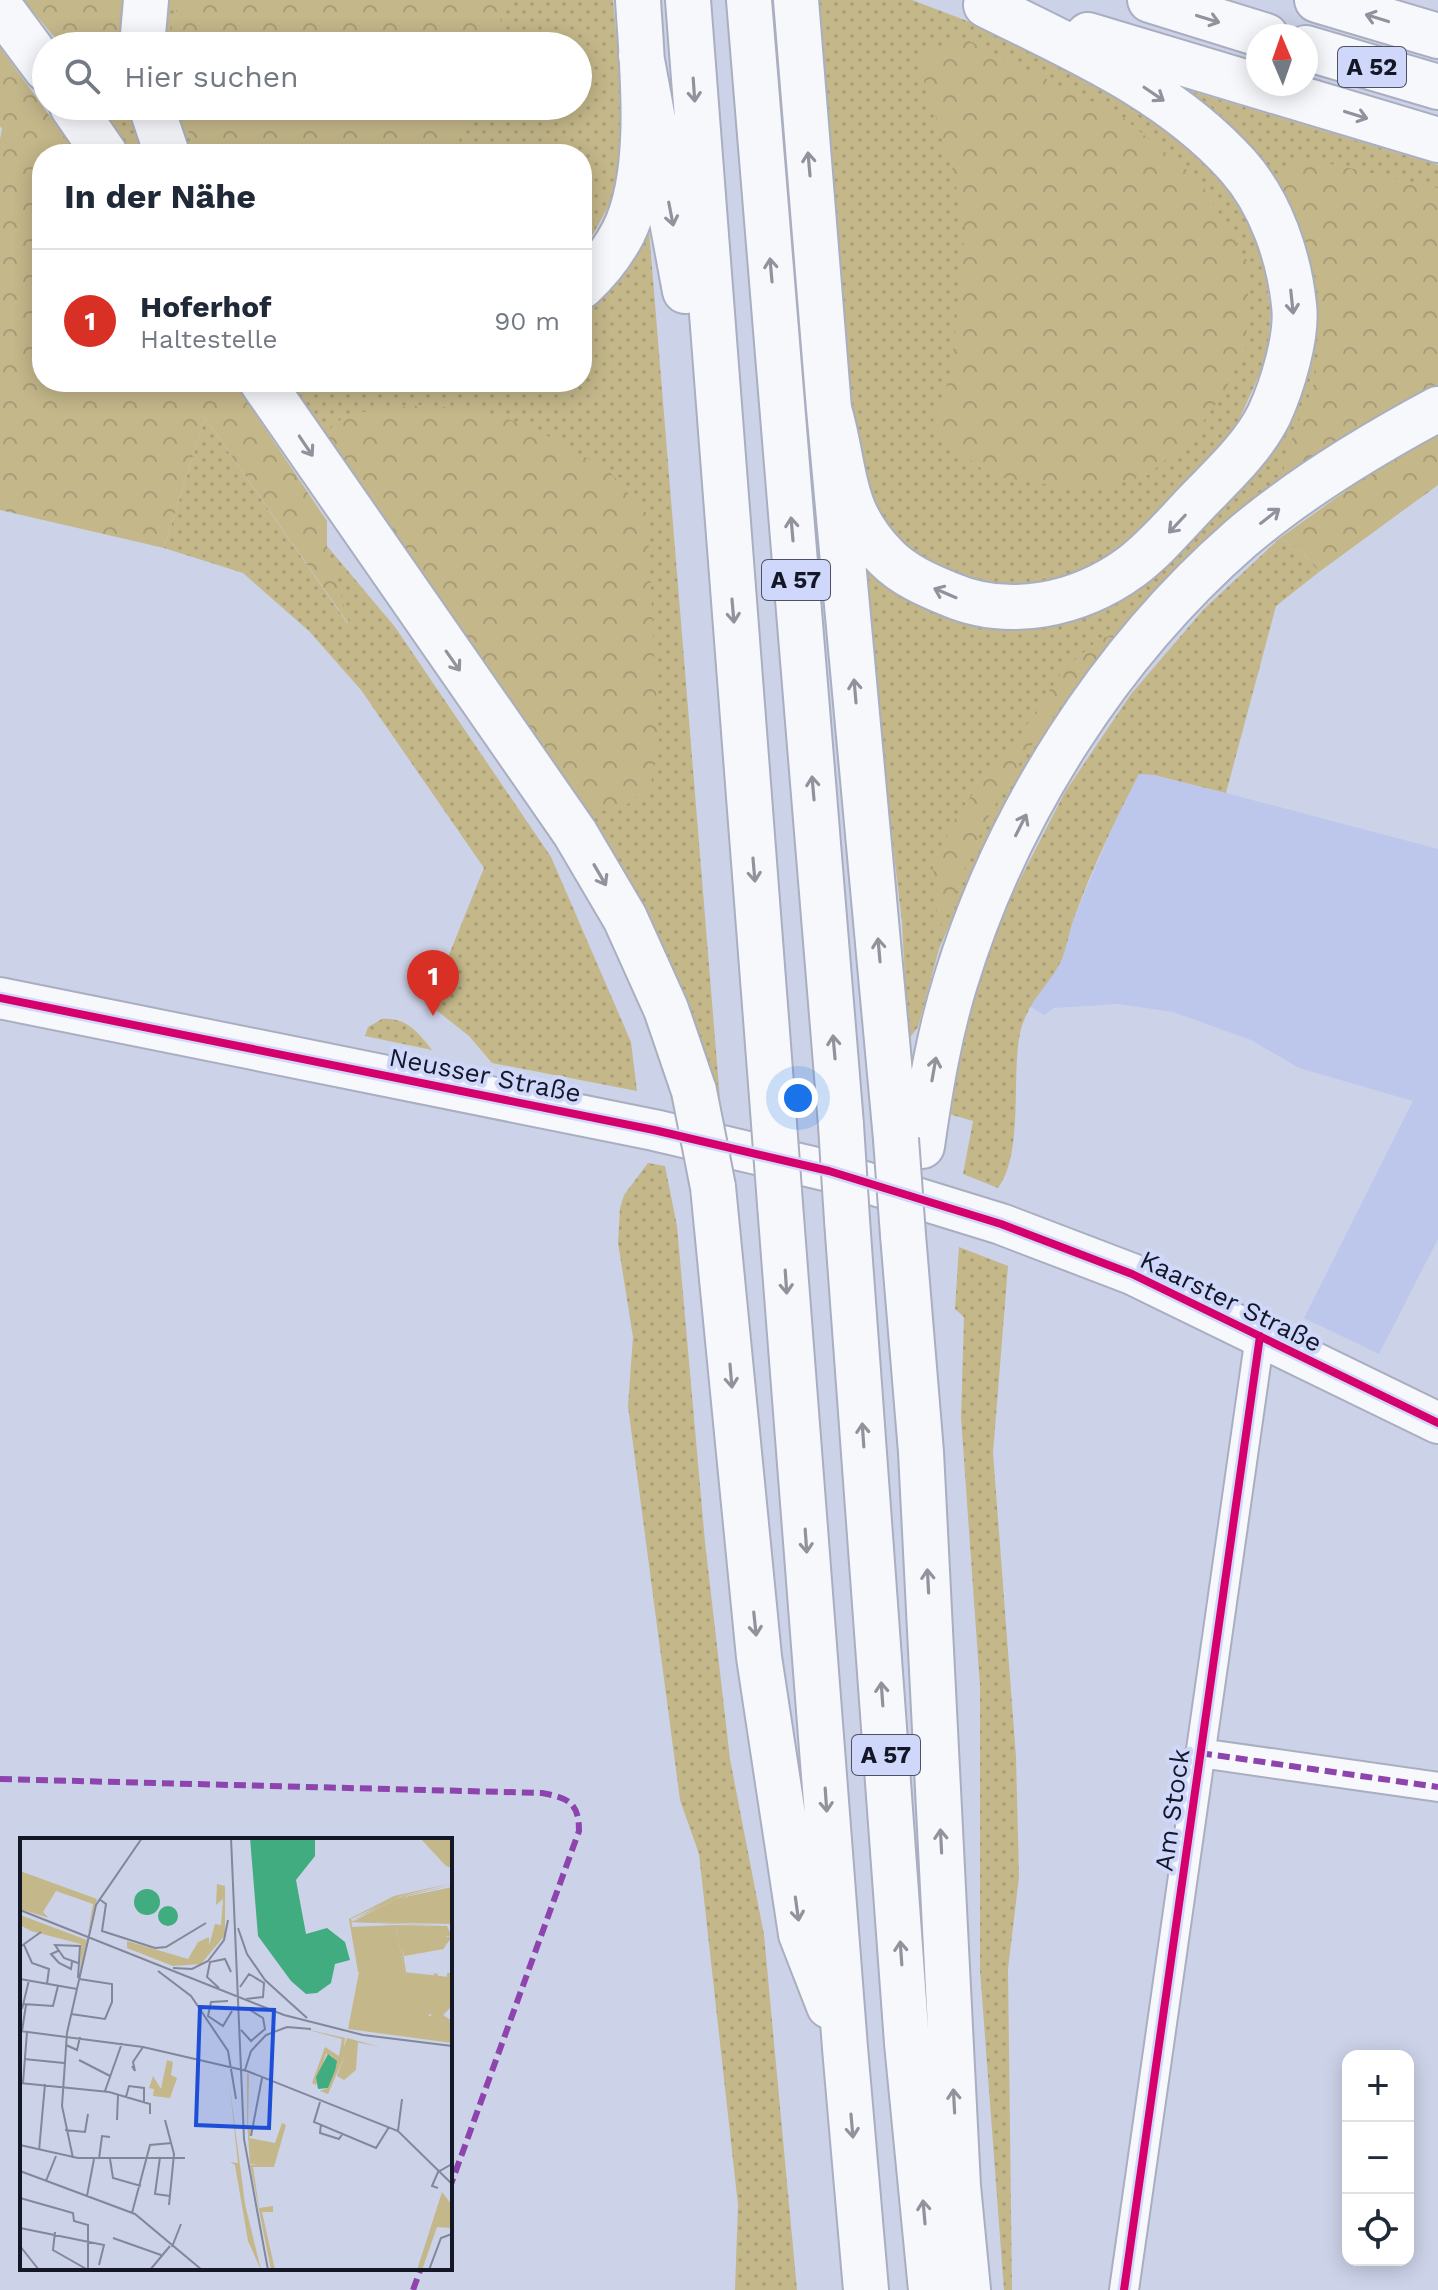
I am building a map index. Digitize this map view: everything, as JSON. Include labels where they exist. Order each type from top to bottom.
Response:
[{"type":"highway","points":[[143,32],[146,0]]},
{"type":"highway","points":[[592,277],[624,232],[637,188],[642,149],[638,0]]},
{"type":"highway","points":[[796,0],[829,409],[909,1142],[921,1452],[958,2186],[968,2290]]},
{"type":"highway","points":[[1150,0],[1246,30]]},
{"type":"highway","name":"A 52","points":[[1317,0],[1438,36]]},
{"type":"highway","points":[[829,409],[837,436],[846,492],[861,527],[888,560],[923,584],[966,602],[1012,608],[1055,603],[1095,589],[1131,567],[1242,455],[1268,417],[1287,369],[1295,307],[1284,255],[1268,211],[1240,168],[1198,126],[1151,91],[978,3]]},
{"type":"highway","points":[[978,3],[1438,140]]},
{"type":"highway","name":"A 57","points":[[688,6],[866,2290]]},
{"type":"highway","points":[[0,7],[32,50]]},
{"type":"highway","name":"A 57","points":[[751,17],[841,1125],[907,2043],[931,2290]]},
{"type":"highway","name":"A 52","points":[[1318,52],[1438,87]]},
{"type":"highway","points":[[641,55],[725,505]]},
{"type":"highway","points":[[82,120],[98,144]]},
{"type":"highway","points":[[156,120],[164,144]]},
{"type":"highway","points":[[269,392],[575,833],[625,918],[666,1009],[694,1091],[713,1187],[759,1657],[798,1919],[845,2048]]},
{"type":"highway","points":[[909,1142],[956,981],[981,910],[1023,819],[1070,739],[1121,666],[1177,600],[1241,538],[1310,485],[1438,409]]},
{"type":"main road","name":"Neusser Straße","points":[[0,998],[654,1130],[829,1171],[957,1210]]},
{"type":"main road","name":"Kaarster Straße","points":[[957,1210],[1132,1274],[1438,1423]]},
{"type":"street","name":"Am Stock","points":[[1124,2290],[1260,1336]]},
{"type":"street","name":"Am Stock","points":[[1200,1753],[1438,1787]]},
{"type":"shaded area","points":[[1139,774],[1226,793],[1438,849],[1438,1239],[1379,1354],[1304,1318],[1413,1101],[1299,1068],[1251,1040],[1173,1012],[1118,1004],[1054,1008],[1044,1015],[1029,1006],[1061,961],[1074,918],[1119,812]]},
{"type":"green space","points":[[23,0],[130,0],[126,32],[50,32]]},
{"type":"green space","points":[[167,0],[613,0],[626,135],[618,189],[592,236],[592,144],[184,144],[176,120],[592,120],[592,32],[164,32]]},
{"type":"green space","points":[[179,0],[508,0],[496,32],[171,32]]},
{"type":"green space","points":[[818,0],[912,0],[996,32],[1120,95],[1184,141],[1219,175],[1245,216],[1263,260],[1271,312],[1267,358],[1236,426],[1153,522],[1098,562],[1050,583],[1006,587],[957,576],[922,558],[895,536],[876,512],[858,476],[838,298]]},
{"type":"green space","points":[[961,37],[1121,116],[1200,181],[1249,264],[1246,347],[1225,391],[1193,436],[1148,475],[1103,488],[1058,486],[991,476],[930,429],[951,374],[965,229],[952,167],[916,57]]},
{"type":"green space","points":[[0,47],[32,91],[32,120],[53,120],[70,144],[32,144],[32,392],[241,392],[327,521],[327,546],[350,626],[205,418],[164,548],[0,510]]},
{"type":"green space","points":[[1174,86],[1438,165],[1438,394],[1374,429],[1035,759],[990,834],[961,898],[939,949],[918,1027],[908,1040],[902,922],[858,552],[903,597],[964,622],[1195,532],[1305,304]]},
{"type":"green space","points":[[97,120],[139,120],[147,144],[114,144]]},
{"type":"green space","points":[[183,120],[466,120],[458,144],[195,144]]},
{"type":"green space","points":[[1300,157],[1438,188],[1438,385],[1418,393],[1282,476],[1291,441],[1315,381],[1324,298],[1277,174]]},
{"type":"green space","points":[[648,218],[720,1100],[710,1102],[666,976],[283,392],[592,392],[592,292]]},
{"type":"green space","points":[[422,405],[476,410],[530,426],[608,470],[647,514],[659,747],[650,787],[617,812],[582,808],[323,450],[331,428],[347,414]]},
{"type":"green space","points":[[205,418],[348,624],[327,546],[395,627],[551,857],[631,1042],[637,1091],[492,1063],[469,1036],[411,990],[438,982],[484,868],[361,690],[309,631],[243,573],[164,548]]},
{"type":"green space","points":[[1438,433],[1438,485],[1319,572],[1302,552],[1280,538],[1400,452]]},
{"type":"green space","points":[[1280,538],[1302,552],[1319,572],[1276,606],[1226,793],[1139,774],[1088,881],[1062,959],[1033,1002],[1020,1033],[1014,1135],[1006,1173],[998,1188],[963,1174],[973,1121],[949,1114],[960,1040],[975,984],[1012,895],[1065,792],[1131,694],[1204,609]]},
{"type":"green space","points":[[1126,630],[1051,719],[1012,775],[981,832],[938,931],[933,865],[958,813],[1021,734],[1063,670],[1098,640]]},
{"type":"green space","points":[[382,1019],[405,1023],[432,1050],[365,1036],[368,1027]]},
{"type":"green space","points":[[648,1163],[665,1166],[677,1226],[705,1542],[730,1759],[764,1935],[797,2290],[735,2290],[738,2205],[699,1854],[680,1800],[628,1406],[633,1337],[618,1243],[620,1208],[624,1195]]},
{"type":"green space","points":[[959,1247],[1008,1266],[993,1453],[1016,1757],[1019,1877],[1008,1969],[1012,2290],[1004,2290],[980,1970],[980,1686],[961,1417],[964,1317],[955,1309]]},
{"type":"marked path","points":[[1200,1753],[1438,1787]]},
{"type":"marked path","points":[[0,1779],[542,1793],[571,1803],[577,1814],[579,1831],[452,2181]]},
{"type":"marked path","points":[[413,2290],[420,2270]]},
{"type":"cycle path","points":[[0,998],[654,1130],[829,1171],[1001,1224],[1132,1274],[1438,1423]]},
{"type":"cycle path","points":[[1124,2290],[1260,1336]]},
{"type":"place","name":"Hoferhof","points":[[433,1016]]}]
